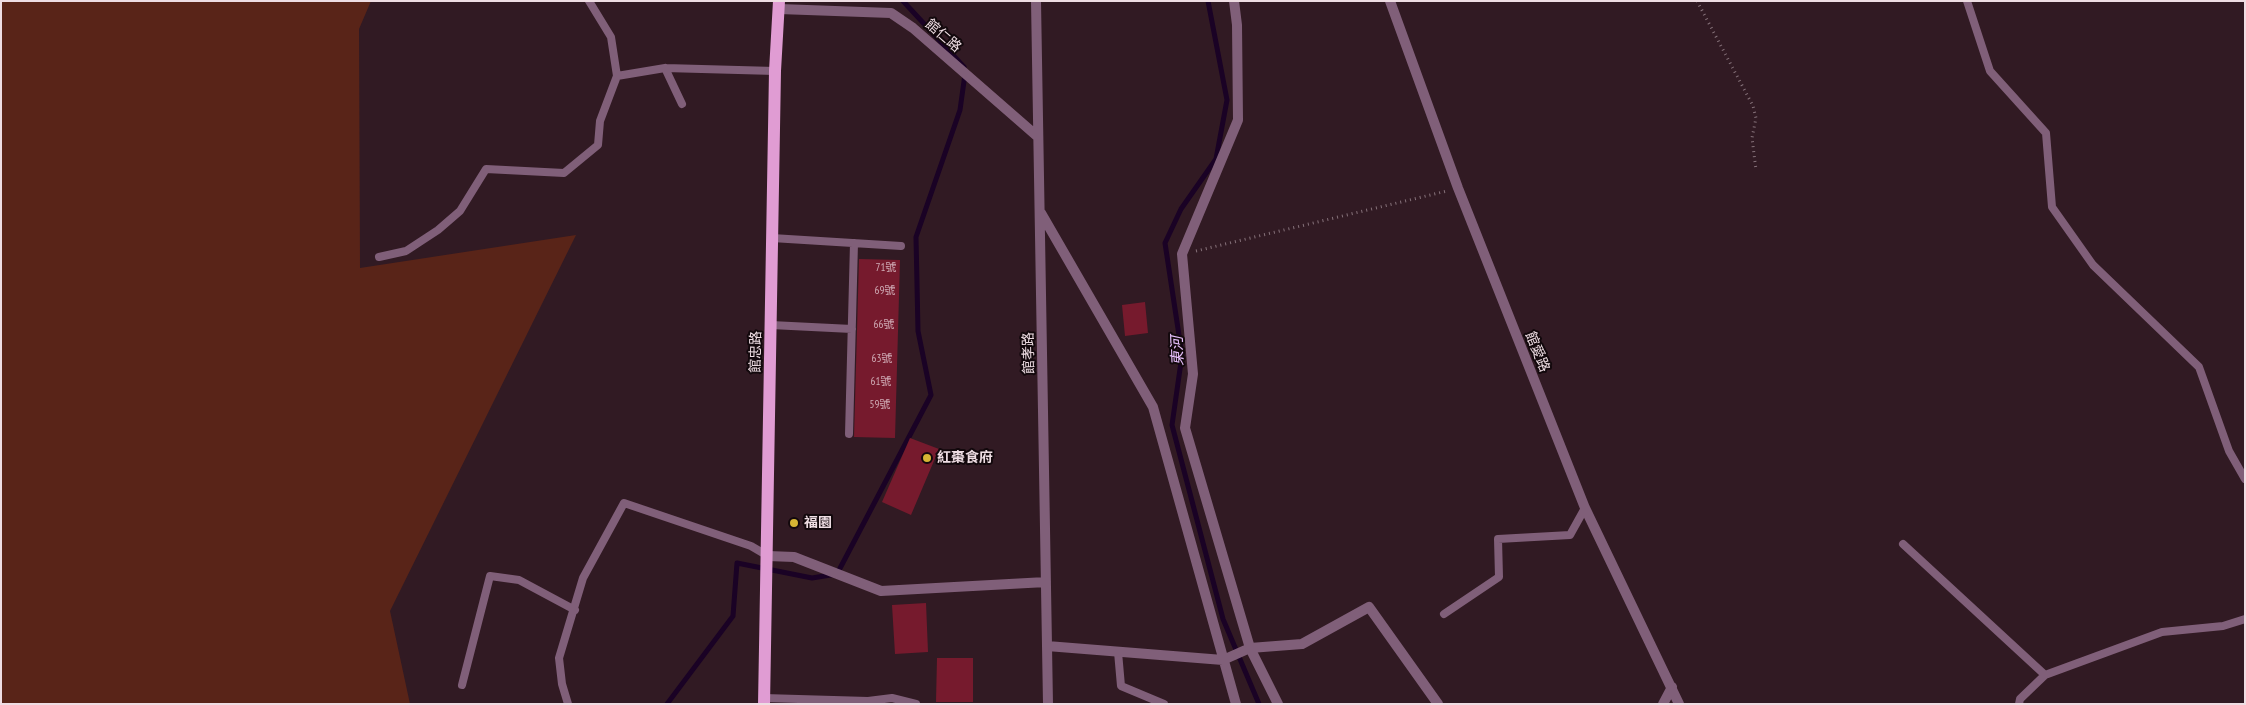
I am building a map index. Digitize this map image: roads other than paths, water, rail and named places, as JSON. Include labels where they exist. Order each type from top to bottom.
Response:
[{"type":"main road","name":"館忠路","points":[[764,701],[775,71],[779,5]]},
{"type":"street","name":"館孝路","points":[[1036,1],[1048,704]]},
{"type":"street","points":[[1234,1],[1237,25],[1238,120],[1182,254],[1193,374],[1186,428],[1250,648],[1278,704]]},
{"type":"street","name":"館愛路","points":[[1390,1],[1458,188],[1585,508],[1679,704]]},
{"type":"street","name":"館仁路","points":[[779,5],[891,13],[913,28],[1038,137]]},
{"type":"street","points":[[1041,212],[1152,408],[1236,704]]},
{"type":"street","points":[[768,556],[794,557],[881,591],[1046,582]]},
{"type":"street","points":[[1047,646],[1223,660],[1250,648],[1302,644],[1369,607],[1438,704]]},
{"type":"street","points":[[1663,704],[1672,687]]},
{"type":"lane","points":[[379,257],[406,251],[438,230],[460,211],[486,169],[564,173],[598,145],[600,121],[617,76],[612,37],[589,1]]},
{"type":"lane","points":[[1967,1],[1990,71],[2046,133],[2052,207],[2093,265],[2199,367],[2229,451],[2245,479]]},
{"type":"lane","points":[[617,76],[665,68],[775,71]]},
{"type":"lane","points":[[665,68],[682,104]]},
{"type":"lane","points":[[772,238],[901,246]]},
{"type":"lane","points":[[849,434],[854,243]]},
{"type":"lane","points":[[771,326],[852,329]]},
{"type":"lane","points":[[568,704],[562,684],[559,658],[575,610],[583,578],[624,503],[751,546],[768,556]]},
{"type":"lane","points":[[1444,614],[1499,577],[1498,539],[1570,535],[1585,508]]},
{"type":"lane","points":[[1903,544],[2045,676]]},
{"type":"lane","points":[[462,685],[490,576],[519,580],[575,610]]},
{"type":"lane","points":[[2019,704],[2020,699],[2045,676],[2162,632],[2223,626],[2245,619]]},
{"type":"lane","points":[[1118,652],[1121,686],[1164,704]]},
{"type":"lane","points":[[764,701],[868,701],[892,698],[914,703]]},
{"type":"waterway","points":[[903,1],[964,67]]},
{"type":"waterway","name":"東河","points":[[1208,1],[1227,100],[1216,159],[1181,209],[1165,243],[1182,355],[1172,425],[1223,619],[1259,704]]},
{"type":"waterway","points":[[667,704],[733,616],[737,563],[812,578],[837,574],[931,395],[918,331],[916,237],[960,110],[965,74]]},
{"type":"place","name":"紅棗食府","points":[[927,458]]},
{"type":"place","name":"福園","points":[[794,523]]}]
